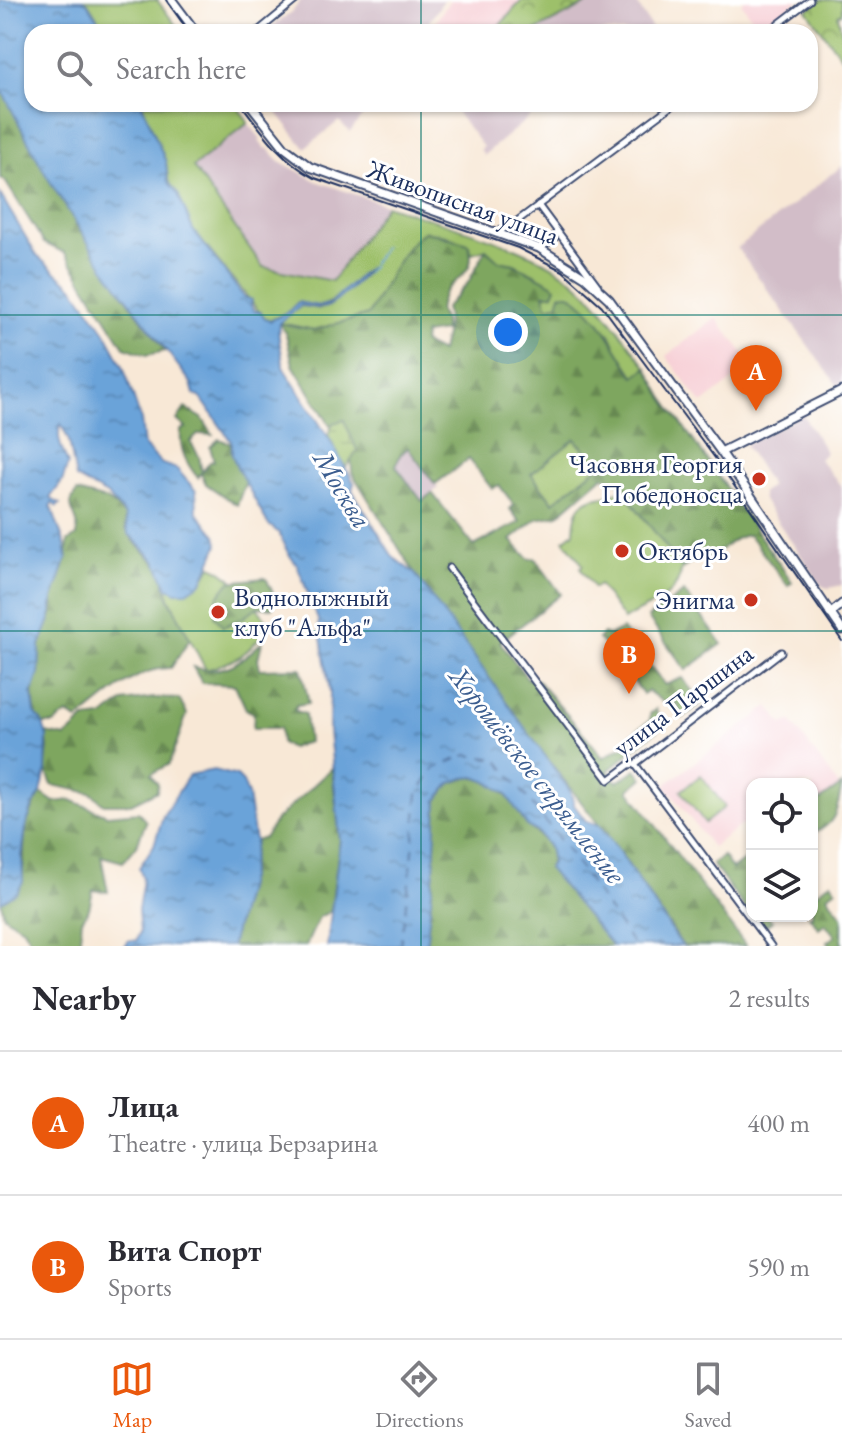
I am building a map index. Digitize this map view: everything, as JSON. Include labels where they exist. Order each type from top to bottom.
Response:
[{"type":"street","points":[[172,0],[190,24]]},
{"type":"street","points":[[267,24],[296,0]]},
{"type":"street","points":[[778,24],[810,0]]},
{"type":"street","name":"Живописная улица","points":[[256,112],[285,148],[310,167],[539,248],[576,270],[609,299],[721,452],[842,630]]},
{"type":"street","points":[[497,233],[663,112]]},
{"type":"street","points":[[538,205],[609,299]]},
{"type":"street","points":[[513,224],[513,238]]},
{"type":"street","points":[[539,248],[553,241],[557,231]]},
{"type":"street","points":[[721,452],[842,391]]},
{"type":"street","name":"улица Паршина","points":[[449,568],[609,780],[635,764],[781,652]]},
{"type":"street","points":[[830,614],[842,604]]},
{"type":"street","points":[[635,764],[771,946]]},
{"type":"shaded area","points":[[301,0],[444,0],[428,24],[275,24],[292,12]]},
{"type":"shaded area","points":[[450,0],[595,0],[548,24],[434,24]]},
{"type":"shaded area","points":[[595,0],[635,0],[649,24],[548,24]]},
{"type":"shaded area","points":[[745,0],[798,0],[765,24],[757,24],[741,3]]},
{"type":"shaded area","points":[[276,112],[365,112],[350,132],[339,121],[305,148]]},
{"type":"shaded area","points":[[456,112],[535,112],[484,155],[480,149],[483,147]]},
{"type":"shaded area","points":[[248,123],[265,149],[281,162],[316,181],[386,205],[332,282],[263,267],[193,167]]},
{"type":"shaded area","points":[[842,166],[842,383],[837,385],[737,248]]},
{"type":"shaded area","points":[[716,318],[753,365],[702,404],[666,356]]},
{"type":"shaded area","points":[[803,415],[826,452],[819,459],[842,487],[842,585],[829,588],[822,586],[762,499],[762,492],[771,486],[745,445]]},
{"type":"shaded area","points":[[409,447],[438,488],[422,501],[396,466],[400,455]]},
{"type":"shaded area","points":[[769,706],[782,724],[791,721],[839,786],[818,802],[818,778],[746,778],[746,826],[742,824],[712,847],[665,785]]},
{"type":"green space","points":[[82,0],[157,0],[175,24],[101,24],[88,3]]},
{"type":"green space","points":[[522,0],[595,0],[548,24],[501,24]]},
{"type":"green space","points":[[820,0],[842,0],[842,13],[838,15],[842,58],[818,24],[807,10]]},
{"type":"green space","points":[[0,91],[4,93],[39,161],[78,226],[120,290],[166,351],[147,355],[124,347],[65,253],[44,243],[5,181],[0,178]]},
{"type":"green space","points":[[145,112],[241,112],[248,123],[193,167],[263,267],[332,281],[386,205],[488,238],[539,259],[561,272],[598,305],[647,368],[635,377],[610,334],[558,304],[547,308],[536,275],[514,264],[499,262],[486,249],[472,253],[468,244],[430,232],[419,235],[412,243],[368,315],[314,330],[279,323],[301,306],[320,309],[329,306],[363,275],[323,305],[298,302],[270,321],[265,319],[193,230],[178,194],[168,181],[166,162]]},
{"type":"green space","points":[[426,231],[468,244],[471,253],[469,267],[442,299],[439,311],[444,321],[444,331],[424,334],[423,343],[441,352],[447,324],[445,308],[468,283],[486,249],[499,261],[514,264],[556,287],[553,294],[544,294],[548,307],[558,304],[561,294],[570,294],[599,321],[634,376],[647,368],[663,397],[792,582],[788,586],[749,535],[734,540],[709,558],[693,560],[683,569],[620,487],[621,483],[603,476],[558,515],[537,519],[511,540],[529,559],[535,558],[561,594],[500,642],[528,679],[537,680],[603,758],[629,745],[632,734],[650,720],[650,714],[656,709],[661,727],[608,771],[617,782],[636,769],[643,778],[629,790],[746,946],[683,946],[619,851],[509,709],[415,574],[352,473],[351,459],[293,365],[286,334],[279,323],[314,330],[368,315],[394,268],[418,236]],"holes":[[[575,439],[598,467],[553,502],[531,474]],[[408,448],[435,484],[469,459],[492,489],[499,485],[514,505],[510,509],[520,522],[474,546],[432,493],[422,501],[396,466],[400,455]]]},
{"type":"green space","points":[[185,408],[202,418],[213,435],[199,434],[190,442],[199,456],[202,472],[214,461],[210,447],[219,439],[232,444],[232,455],[246,481],[237,505],[206,484],[201,473],[198,478],[187,461],[181,437],[181,430],[186,428],[177,420]]},
{"type":"green space","points":[[344,420],[357,450],[345,469],[328,436],[333,423]]},
{"type":"green space","points":[[575,438],[598,467],[554,503],[531,474]]},
{"type":"green space","name":"Октябрь","points":[[624,488],[682,568],[679,580],[667,596],[624,620],[599,585],[594,588],[580,568],[583,565],[564,540],[574,532],[579,508],[585,502]]},
{"type":"green space","points":[[77,492],[106,500],[120,509],[133,540],[158,565],[169,599],[190,639],[171,668],[158,669],[133,679],[78,720],[67,714],[54,724],[43,724],[35,713],[33,689],[39,674],[40,645],[52,615],[53,598],[67,558],[68,541],[77,536],[71,504]]},
{"type":"green space","name":"Воднолыжный клуб \"Альфа\"","points":[[211,566],[236,583],[271,625],[243,654],[206,670],[169,598],[167,587],[176,592],[202,582]]},
{"type":"green space","points":[[264,578],[276,600],[272,608],[257,607],[223,627],[215,616],[216,599],[229,582]]},
{"type":"green space","points":[[684,592],[722,644],[686,670],[648,618]]},
{"type":"green space","points":[[622,629],[665,685],[682,678],[702,703],[683,718],[676,703],[667,705],[648,691],[643,694],[613,652],[598,639],[603,634],[609,636]]},
{"type":"green space","points":[[262,642],[258,659],[260,669],[301,668],[309,703],[297,705],[294,710],[305,714],[308,742],[291,748],[281,743],[280,728],[253,728],[254,714],[246,709],[235,685],[202,683],[193,667],[223,668],[246,656]]},
{"type":"green space","points":[[179,699],[187,714],[169,764],[151,774],[158,784],[157,791],[131,804],[104,804],[91,793],[52,785],[45,768],[48,748],[46,733],[66,737],[85,719],[102,717],[123,702]]},
{"type":"green space","points":[[332,768],[340,840],[331,911],[319,917],[306,946],[231,946],[255,841],[264,838],[277,819]]},
{"type":"green space","points":[[701,775],[725,807],[705,823],[681,791]]},
{"type":"green space","points":[[471,777],[486,781],[503,792],[525,823],[543,839],[551,855],[548,868],[612,946],[426,946],[437,800],[451,783]]},
{"type":"green space","points":[[842,785],[831,821],[818,831],[818,802]]},
{"type":"green space","points":[[41,793],[54,802],[71,800],[107,815],[139,812],[146,822],[136,847],[123,862],[101,856],[108,892],[93,890],[89,909],[82,920],[79,946],[28,946],[31,942],[23,928],[4,916],[1,902],[11,896],[21,880],[27,824]]},
{"type":"green space","points":[[723,856],[732,869],[746,858],[746,910],[712,864]]},
{"type":"green space","points":[[831,882],[836,889],[827,896],[842,916],[842,946],[830,946],[827,942],[835,936],[825,923],[819,928],[814,922],[818,922],[818,892]]},
{"type":"green space","points":[[755,922],[771,922],[761,930]]},
{"type":"water","points":[[0,0],[82,0],[101,24],[24,24],[24,112],[145,112],[166,162],[168,181],[178,194],[193,230],[244,297],[252,300],[251,306],[255,311],[261,312],[265,319],[270,321],[298,302],[319,306],[329,304],[367,269],[349,290],[330,305],[320,308],[301,306],[279,323],[283,367],[330,440],[354,483],[352,490],[393,557],[415,574],[570,791],[574,805],[586,821],[599,825],[682,946],[612,946],[548,868],[552,861],[549,847],[538,832],[528,827],[506,794],[475,777],[451,783],[437,800],[426,946],[327,946],[340,840],[329,731],[330,692],[318,620],[297,565],[279,533],[268,524],[237,467],[232,455],[232,443],[103,266],[46,175],[0,87]]},
{"type":"water","points":[[0,194],[37,256],[74,288],[105,332],[123,366],[141,420],[144,446],[162,464],[177,469],[196,491],[197,513],[216,535],[218,545],[202,582],[187,592],[176,592],[167,587],[156,561],[128,533],[125,516],[120,509],[107,495],[76,478],[69,441],[61,424],[59,439],[68,464],[62,482],[50,498],[60,504],[57,507],[52,503],[51,506],[67,558],[40,645],[39,674],[32,694],[35,713],[47,737],[46,770],[41,793],[26,826],[23,882],[17,892],[1,902]]},
{"type":"water","points":[[214,770],[237,776],[243,782],[255,841],[231,946],[125,946],[129,940],[136,941],[140,932],[138,910],[143,879],[139,868],[154,845],[163,816],[189,775]]},
{"type":"waterway","points":[[367,272],[384,247]]},
{"type":"ferry route","points":[[400,946],[418,794],[435,768],[467,755],[497,759],[566,848],[634,946]]},
{"type":"tram line","points":[[166,0],[183,24]]},
{"type":"tram line","points":[[247,112],[283,155],[315,178],[518,248],[563,271],[602,306],[715,458],[842,641]]},
{"type":"place","name":"Лица","points":[[756,411]]},
{"type":"place","name":"Часовня Георгия Победоносца","points":[[759,479]]},
{"type":"place","name":"Октябрь","points":[[622,551]]},
{"type":"place","name":"Энигма","points":[[751,600]]},
{"type":"place","name":"Воднолыжный клуб \"Альфа\"","points":[[218,612]]},
{"type":"place","name":"Вита Спорт","points":[[629,694]]},
{"type":"water label","name":"Москва","points":[[343,489]]},
{"type":"water label","name":"Хорошёвское спрямление","points":[[538,775]]}]
